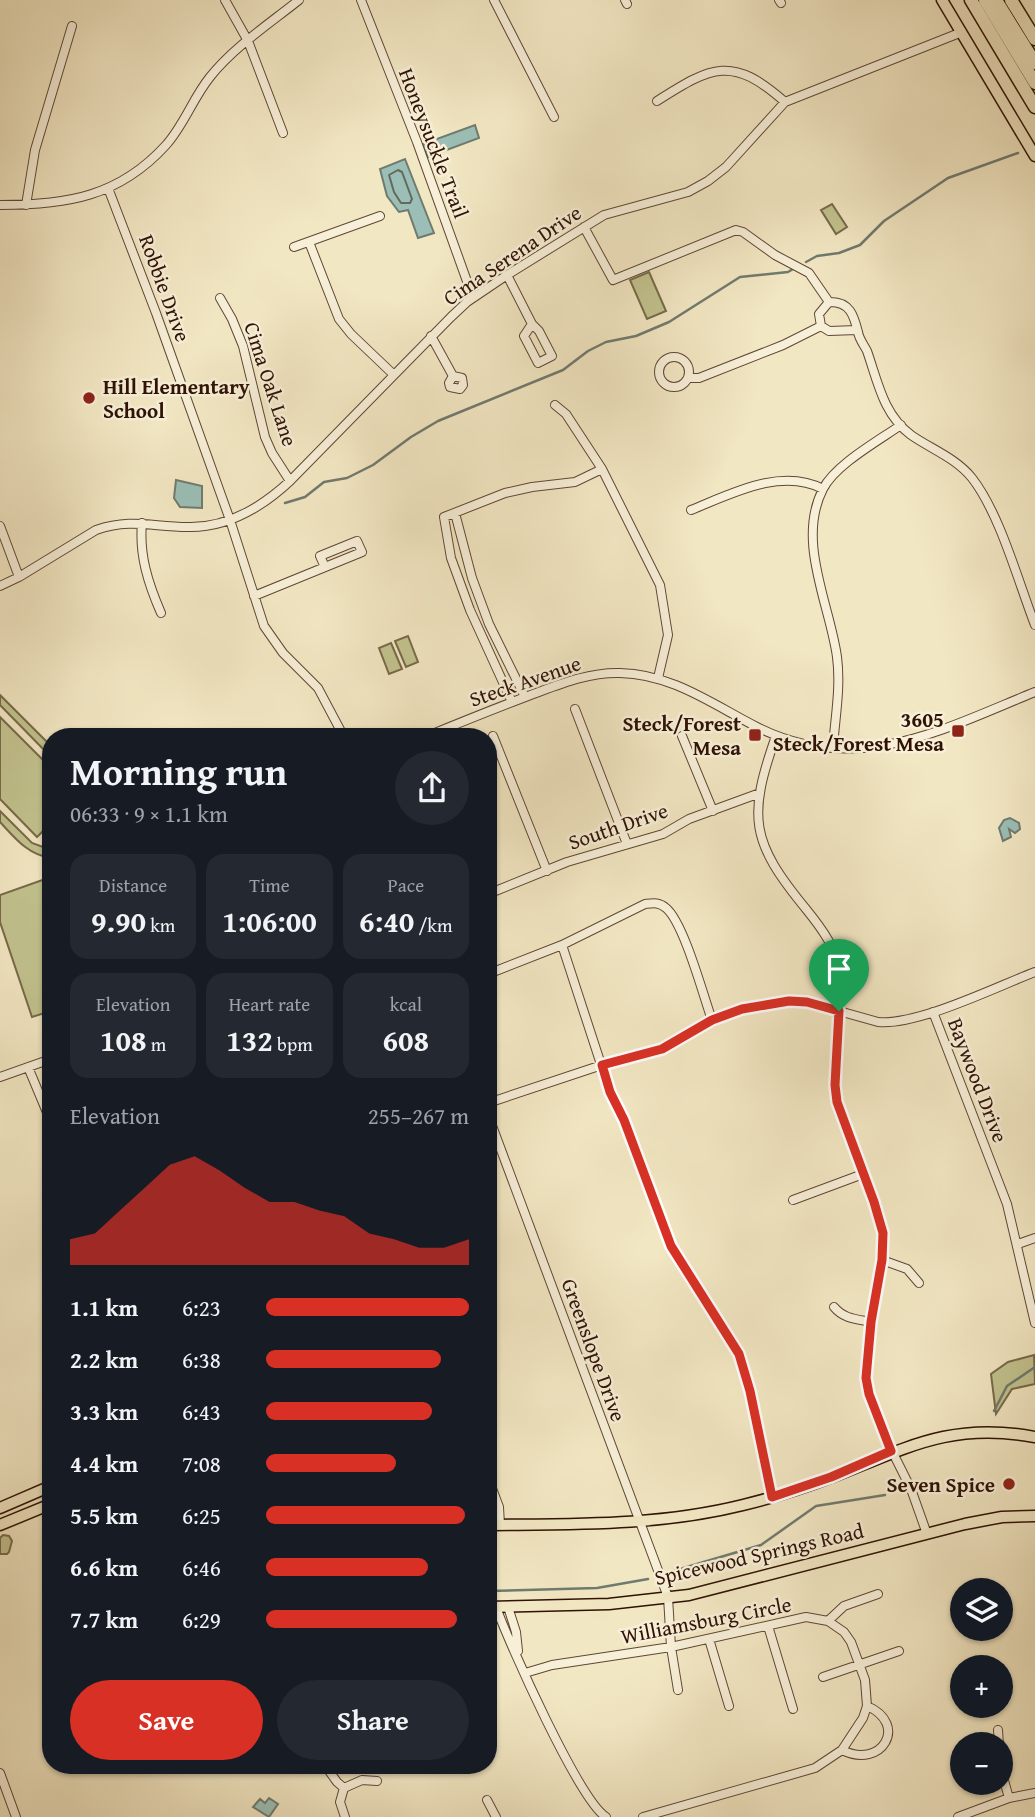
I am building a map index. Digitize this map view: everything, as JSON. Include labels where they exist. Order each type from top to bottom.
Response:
[{"type":"highway","points":[[971,0],[1035,107]]},
{"type":"highway","points":[[991,0],[1035,63]]},
{"type":"highway","points":[[991,0],[1035,70]]},
{"type":"highway","points":[[991,0],[1035,77]]},
{"type":"highway","points":[[991,0],[1035,83]]},
{"type":"highway","points":[[1011,0],[1035,39]]},
{"type":"main road","points":[[942,0],[1035,156]]},
{"type":"main road","points":[[497,1525],[639,1522],[712,1512],[772,1497],[831,1477],[921,1441],[985,1432],[1035,1437]]},
{"type":"main road","points":[[0,1508],[42,1490]]},
{"type":"main road","points":[[0,1525],[42,1508]]},
{"type":"main road","name":"Spicewood Springs Road","points":[[497,1607],[609,1604],[711,1590],[927,1534],[1002,1517],[1035,1516]]},
{"type":"street","points":[[225,0],[248,41],[283,134]]},
{"type":"street","points":[[0,205],[26,205],[86,198],[134,173],[167,145],[210,77],[248,41],[299,0]]},
{"type":"street","name":"Honeysuckle Trail","points":[[360,0],[417,142],[473,298]]},
{"type":"street","points":[[494,0],[554,117]]},
{"type":"street","points":[[26,205],[35,150],[72,26]]},
{"type":"street","name":"Cima Serena Drive","points":[[0,586],[96,530],[125,522],[207,527],[259,507],[290,481],[431,336],[473,298],[507,275],[604,215],[688,192],[708,181],[726,167],[785,102],[962,32]]},
{"type":"street","points":[[657,101],[696,76],[729,71],[762,82],[785,102]]},
{"type":"street","name":"Robbie Drive","points":[[108,188],[230,520]]},
{"type":"street","points":[[294,247],[380,216]]},
{"type":"street","points":[[584,227],[613,280],[736,230],[809,273],[827,300],[844,304],[850,309],[882,398],[901,425],[970,475],[983,493],[1035,625]]},
{"type":"street","points":[[309,242],[339,318],[351,334],[394,375]]},
{"type":"street","points":[[507,275],[532,324]]},
{"type":"street","name":"Cima Oak Lane","points":[[219,298],[232,319],[243,346],[265,437],[290,481]]},
{"type":"street","points":[[821,326],[820,314],[827,300]]},
{"type":"street","points":[[821,326],[829,331],[857,330]]},
{"type":"street","points":[[688,378],[699,378],[783,345],[821,326]]},
{"type":"street","points":[[431,336],[453,376]]},
{"type":"street","points":[[555,405],[566,414],[602,470],[655,573],[664,597],[668,635],[658,678]]},
{"type":"street","points":[[833,748],[838,704],[837,656],[814,550],[817,510],[823,489],[835,474],[901,425]]},
{"type":"street","points":[[512,702],[470,610],[451,558],[444,517],[506,493],[575,482],[602,470]]},
{"type":"street","points":[[691,510],[746,488],[781,481],[807,481],[823,489]]},
{"type":"street","points":[[455,513],[472,578],[489,624],[525,697]]},
{"type":"street","points":[[230,520],[264,626],[273,640],[318,688],[339,728]]},
{"type":"street","points":[[142,523],[142,557],[161,613]]},
{"type":"street","points":[[0,526],[19,577]]},
{"type":"street","points":[[254,596],[362,552],[357,541],[320,556],[325,567]]},
{"type":"street","name":"Steck Avenue","points":[[447,728],[575,679],[606,673],[623,673],[658,678],[701,696],[776,736],[815,746],[866,749],[935,732],[1035,692]]},
{"type":"street","points":[[575,709],[628,844]]},
{"type":"street","points":[[682,736],[713,811]]},
{"type":"street","points":[[776,736],[760,793],[758,830],[766,853],[780,878],[821,927],[838,960],[841,975],[835,1085],[837,1102],[880,1217],[883,1233],[882,1260],[871,1322],[866,1378],[869,1394],[891,1451],[911,1489],[927,1534]]},
{"type":"street","points":[[497,746],[547,871]]},
{"type":"street","name":"South Drive","points":[[497,890],[547,871],[663,834],[689,820],[760,793]]},
{"type":"street","points":[[497,970],[562,945],[645,904],[656,903],[665,907],[679,928],[712,1020]]},
{"type":"street","points":[[562,945],[610,1092],[624,1120],[671,1246],[739,1354],[750,1391],[772,1497]]},
{"type":"street","points":[[497,1100],[602,1065],[662,1049],[712,1020],[742,1009],[789,1001],[807,1002],[891,1023],[933,1012],[1035,972]]},
{"type":"street","name":"Baywood Drive","points":[[933,1012],[1007,1204],[1035,1323]]},
{"type":"street","points":[[0,1077],[42,1062]]},
{"type":"street","points":[[28,1067],[42,1100]]},
{"type":"street","name":"Greenslope Drive","points":[[497,1139],[668,1597],[671,1647],[678,1690]]},
{"type":"street","points":[[793,1200],[863,1174]]},
{"type":"street","points":[[1018,1244],[1035,1238]]},
{"type":"street","points":[[882,1260],[907,1269],[919,1283]]},
{"type":"street","points":[[834,1307],[847,1318],[871,1322]]},
{"type":"street","points":[[643,1817],[815,1769],[842,1750],[858,1728],[867,1706],[867,1693],[860,1664],[844,1632],[828,1621],[845,1606],[878,1594]]},
{"type":"street","points":[[497,1607],[506,1633],[575,1774],[591,1802],[606,1817]]},
{"type":"street","name":"Williamsburg Circle","points":[[525,1673],[552,1665],[671,1647],[806,1617],[828,1621]]},
{"type":"street","points":[[768,1626],[793,1709]]},
{"type":"street","points":[[709,1639],[729,1706]]},
{"type":"street","points":[[823,1677],[899,1651]]},
{"type":"street","points":[[842,1750],[854,1756],[866,1756],[882,1747],[886,1740],[888,1734],[884,1718],[867,1706]]},
{"type":"street","points":[[0,1773],[16,1817]]},
{"type":"street","points":[[331,1774],[344,1788]]},
{"type":"street","points":[[344,1788],[362,1780],[377,1781]]},
{"type":"street","points":[[344,1788],[340,1802],[345,1817]]},
{"type":"street","points":[[958,1817],[1009,1798],[1035,1794]]},
{"type":"street","points":[[487,1800],[496,1817]]},
{"type":"green space","points":[[832,204],[847,227],[836,234],[821,210]]},
{"type":"green space","points":[[649,272],[666,311],[647,319],[630,280]]},
{"type":"green space","points":[[408,636],[418,662],[406,667],[395,641]]},
{"type":"green space","points":[[391,643],[402,669],[389,674],[379,648]]},
{"type":"green space","points":[[0,695],[42,737],[42,748],[0,705]]},
{"type":"green space","points":[[0,717],[42,759],[42,832],[37,837],[0,799]]},
{"type":"green space","points":[[0,811],[32,843],[42,847],[42,856],[29,850],[0,822]]},
{"type":"green space","points":[[42,880],[42,1014],[32,1017],[0,922],[0,895]]},
{"type":"green space","points":[[1034,1355],[1035,1384],[1012,1389],[996,1414],[991,1374],[1008,1362]]},
{"type":"green space","points":[[3,1535],[9,1536],[12,1541],[7,1554],[0,1554],[0,1538]]},
{"type":"water","points":[[475,125],[479,138],[428,157],[423,144]]},
{"type":"water","points":[[405,159],[434,233],[418,238],[408,210],[399,212],[387,196],[380,169]]},
{"type":"water","points":[[176,480],[202,486],[202,508],[180,507],[174,498]]},
{"type":"water","points":[[1010,818],[1019,823],[1020,829],[1015,833],[1009,829],[1011,837],[1003,841],[999,828],[1004,820]]},
{"type":"water","points":[[269,1798],[278,1804],[269,1817],[253,1807],[260,1799],[265,1803]]},
{"type":"waterway","points":[[806,262],[817,256],[839,253],[860,245],[884,221],[948,178],[1018,153]]},
{"type":"waterway","points":[[285,503],[305,497],[324,482],[347,478],[373,465],[438,421],[563,370],[588,351],[606,342],[636,336],[669,322],[740,277],[788,272],[793,269]]},
{"type":"waterway","points":[[994,1411],[1007,1386],[1035,1367]]},
{"type":"waterway","points":[[670,1572],[761,1545],[816,1506],[885,1495]]},
{"type":"waterway","points":[[497,1591],[597,1588],[648,1579]]},
{"type":"place","name":"Hill Elementary School","points":[[89,398]]},
{"type":"place","name":"3605 Steck/Forest Mesa","points":[[958,731]]},
{"type":"place","name":"Steck/Forest Mesa","points":[[755,735]]},
{"type":"place","name":"Seven Spice","points":[[1009,1484]]},
{"type":"route","points":[[807,1002],[839,1011],[835,1085],[837,1102],[880,1217],[883,1233],[882,1260],[871,1322],[866,1378],[869,1394],[891,1451],[831,1477],[772,1497],[750,1391],[739,1354],[671,1246],[624,1120],[610,1092],[602,1065],[662,1049],[712,1020],[768,1003],[807,1002]]}]
